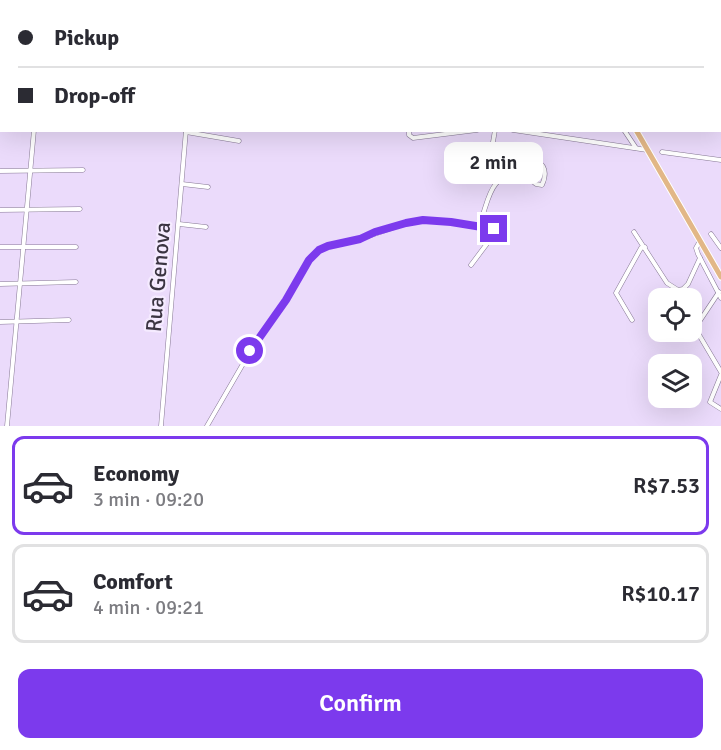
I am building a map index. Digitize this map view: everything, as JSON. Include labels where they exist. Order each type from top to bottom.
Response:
[{"type":"main road","points":[[637,132],[700,241],[719,268],[721,277]]},
{"type":"street","points":[[0,0],[0,5]]},
{"type":"street","points":[[7,426],[33,132]]},
{"type":"street","name":"Rua Genova","points":[[161,426],[186,132]]},
{"type":"street","points":[[191,132],[239,141]]},
{"type":"street","points":[[409,132],[413,138],[461,132]]},
{"type":"street","points":[[490,160],[495,132]]},
{"type":"street","points":[[527,132],[647,150]]},
{"type":"street","points":[[625,132],[637,148]]},
{"type":"street","points":[[478,225],[492,187],[497,181],[522,173],[536,184],[542,185],[545,178],[543,169],[537,160],[529,155],[492,150]]},
{"type":"street","points":[[662,152],[721,160]]},
{"type":"street","points":[[0,171],[83,171]]},
{"type":"street","points":[[182,184],[208,187]]},
{"type":"street","points":[[0,210],[80,209]]},
{"type":"street","points":[[207,426],[258,338],[286,300],[309,260],[319,250],[406,223],[423,220],[491,227],[495,232],[471,265]]},
{"type":"street","points":[[179,224],[206,227]]},
{"type":"street","points":[[634,232],[667,283],[678,290],[688,284],[700,258]]},
{"type":"street","points":[[711,234],[721,248]]},
{"type":"street","points":[[700,241],[696,248],[721,298]]},
{"type":"street","points":[[632,320],[616,292],[641,248],[645,246]]},
{"type":"street","points":[[0,247],[76,247]]},
{"type":"street","points":[[0,284],[76,282]]},
{"type":"street","points":[[702,316],[719,292]]},
{"type":"street","points":[[0,322],[69,320]]},
{"type":"street","points":[[701,342],[721,374],[710,402],[721,408]]},
{"type":"route","points":[[250,351],[286,300],[309,260],[319,250],[406,223],[423,220],[478,225],[494,229]]}]
